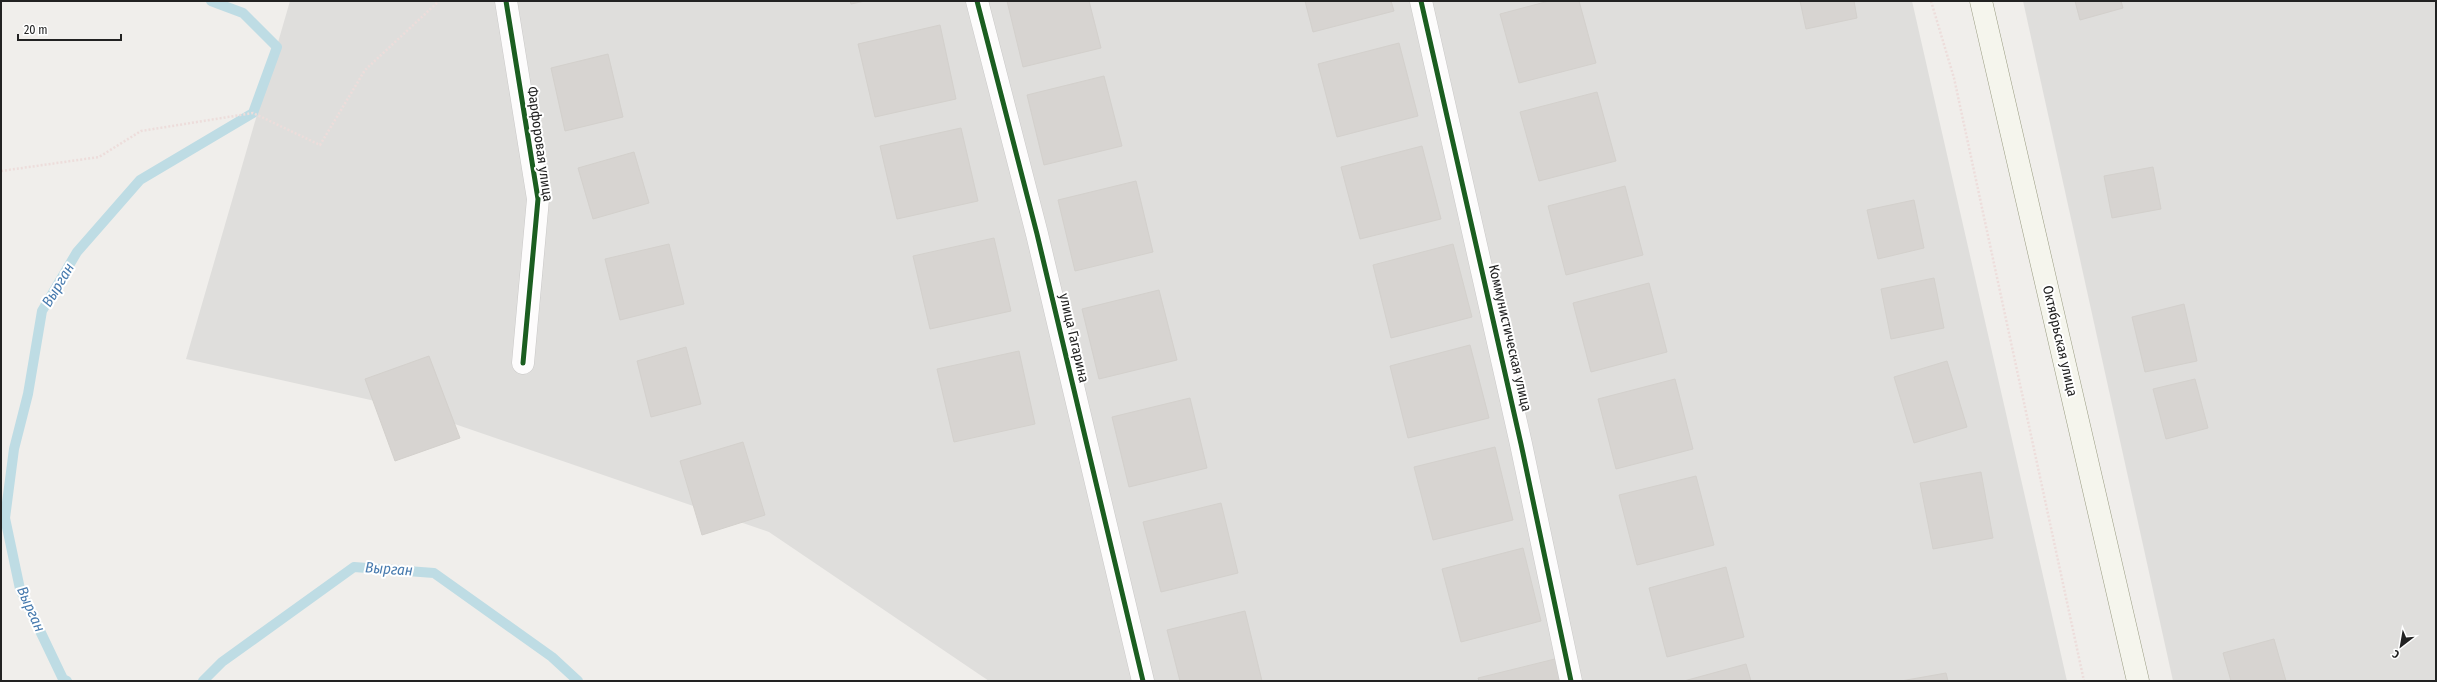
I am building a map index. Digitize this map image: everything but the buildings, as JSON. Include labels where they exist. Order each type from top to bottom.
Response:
[{"type":"main road","name":"Октябрьская улица","points":[[1981,1],[2138,681]]},
{"type":"street","name":"Фарфоровая улица","points":[[506,1],[538,199],[523,363]]},
{"type":"street","name":"улица Гагарина","points":[[977,1],[1037,234],[1143,681]]},
{"type":"street","name":"Коммунистическая улица","points":[[1421,1],[1519,436],[1571,681]]},
{"type":"path","points":[[1,171],[99,157],[141,131],[253,113],[320,145],[365,70],[439,1]]},
{"type":"path","points":[[1931,1],[1954,78],[2084,681]]},
{"type":"shaded area","points":[[290,1],[1912,1],[2067,681],[989,681],[769,532],[411,409],[186,359]]},
{"type":"shaded area","points":[[2023,1],[2436,1],[2436,681],[2173,681]]},
{"type":"waterway","name":"Вырган","points":[[67,681],[63,679],[20,589],[5,518],[14,449],[28,394],[42,311],[77,252],[140,180],[253,113],[277,47],[243,13],[211,1]]},
{"type":"waterway","name":"Вырган","points":[[203,681],[222,662],[354,567],[434,573],[552,657],[578,681]]},
{"type":"cycle path","points":[[506,1],[538,199],[523,363]]},
{"type":"cycle path","points":[[977,1],[1037,234],[1143,681]]},
{"type":"cycle path","points":[[1421,1],[1521,444],[1571,681]]}]
